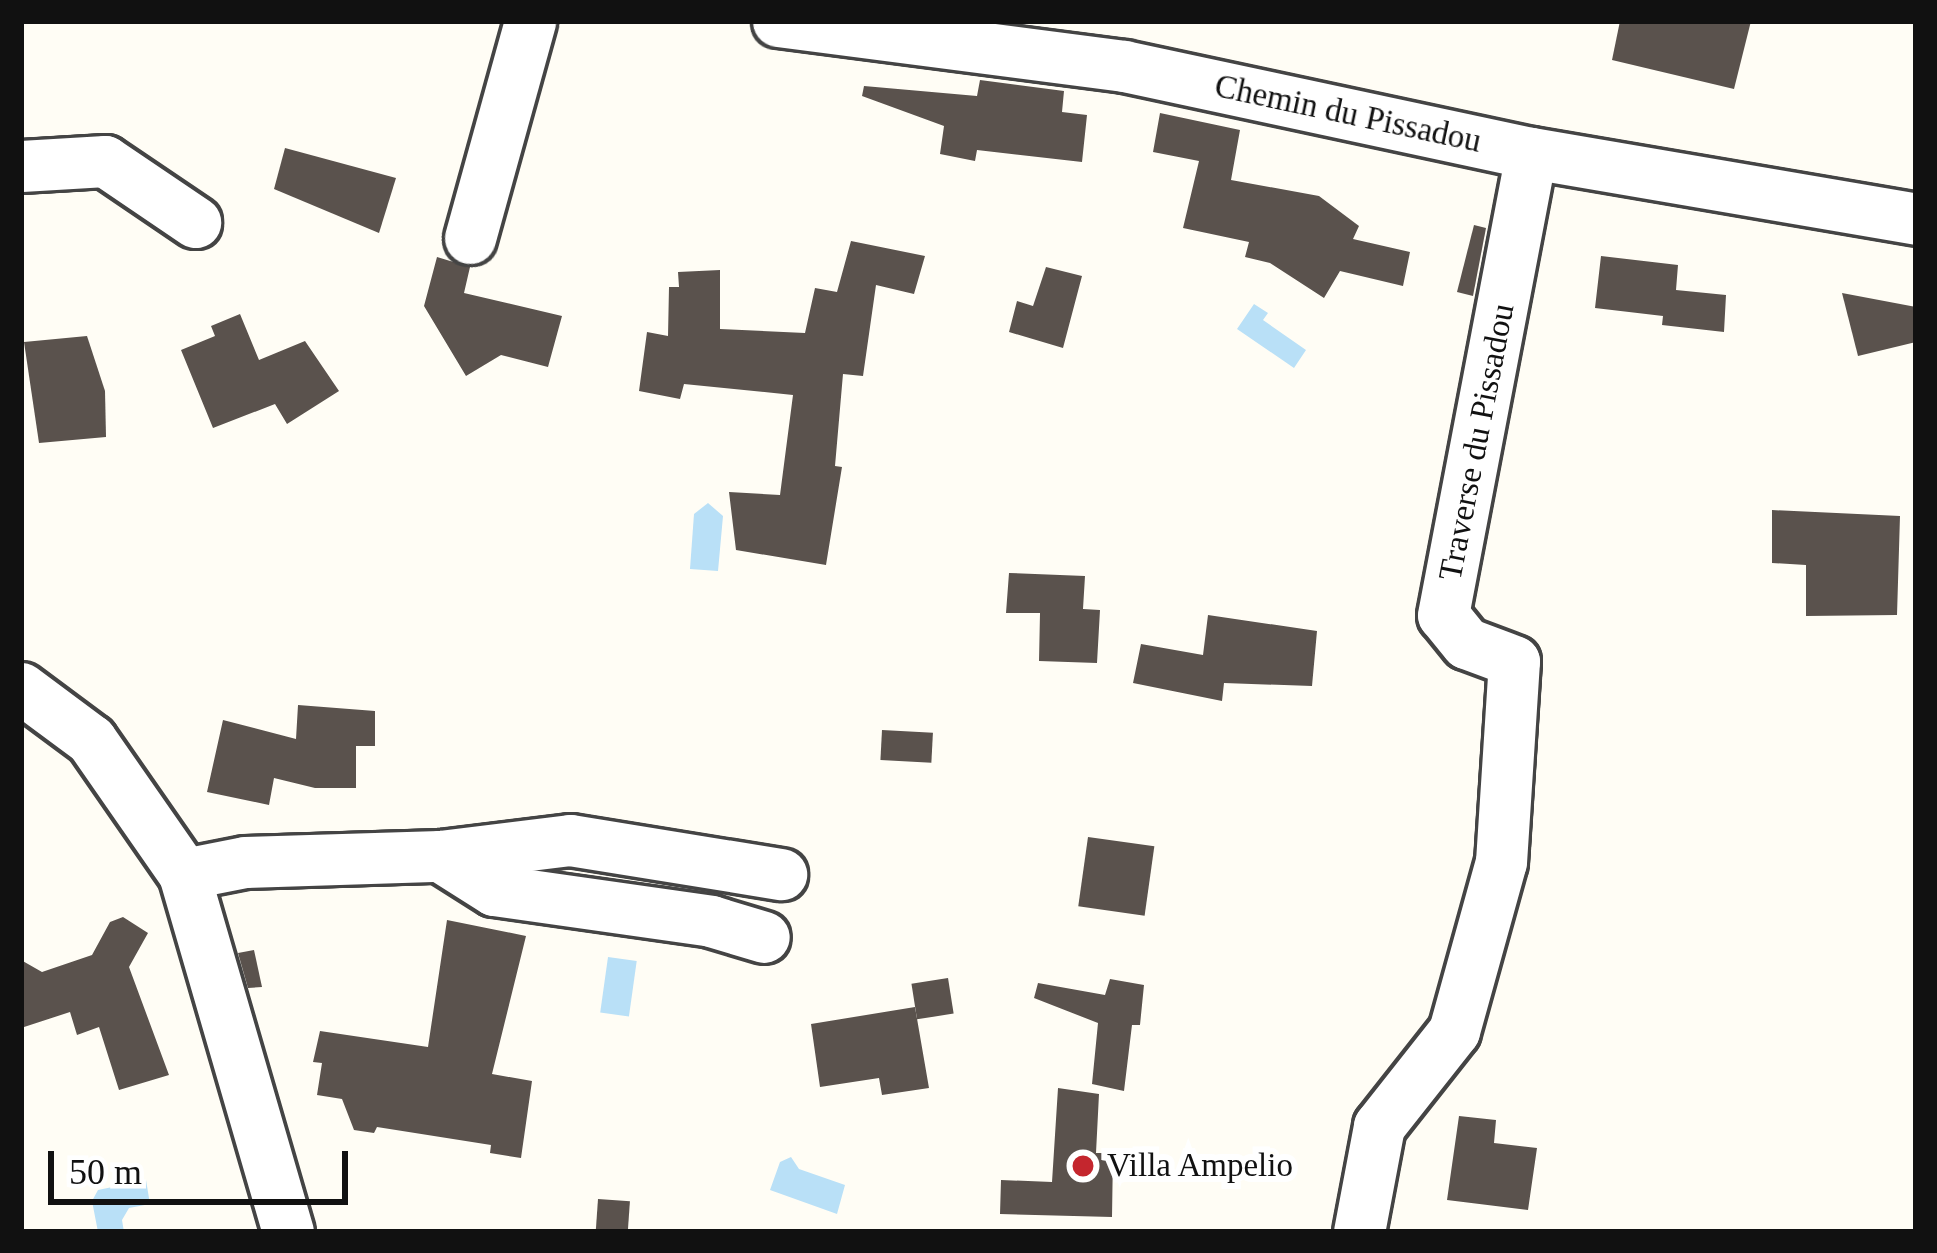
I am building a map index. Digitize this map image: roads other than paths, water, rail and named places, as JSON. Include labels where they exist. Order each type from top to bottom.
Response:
[{"type":"street","points":[[470,238],[530,21]]},
{"type":"street","name":"Chemin du Pissadou","points":[[778,21],[1124,66],[1532,153],[1916,219]]},
{"type":"street","name":"Traverse du Pissadou","points":[[1359,1232],[1379,1126],[1454,1030],[1501,862],[1514,661],[1466,644],[1444,615],[1532,153]]},
{"type":"street","points":[[21,166],[105,161],[195,222]]},
{"type":"street","points":[[21,688],[91,740],[184,874],[289,1232]]},
{"type":"street","points":[[184,874],[245,862],[440,856],[569,840],[781,874]]},
{"type":"street","points":[[440,856],[494,890],[711,921],[764,937]]},
{"type":"water","points":[[1254,304],[1268,313],[1263,320],[1306,350],[1294,368],[1237,329]]},
{"type":"water","points":[[708,503],[723,516],[718,571],[690,569],[694,514]]},
{"type":"water","points":[[608,957],[637,961],[629,1016],[600,1012]]},
{"type":"water","points":[[791,1157],[799,1169],[845,1185],[837,1214],[770,1190],[780,1162]]},
{"type":"water","points":[[146,1180],[150,1204],[129,1208],[122,1220],[124,1232],[98,1232],[92,1201],[98,1190]]},
{"type":"place","name":"Villa Ampelio","points":[[1083,1166]]}]
